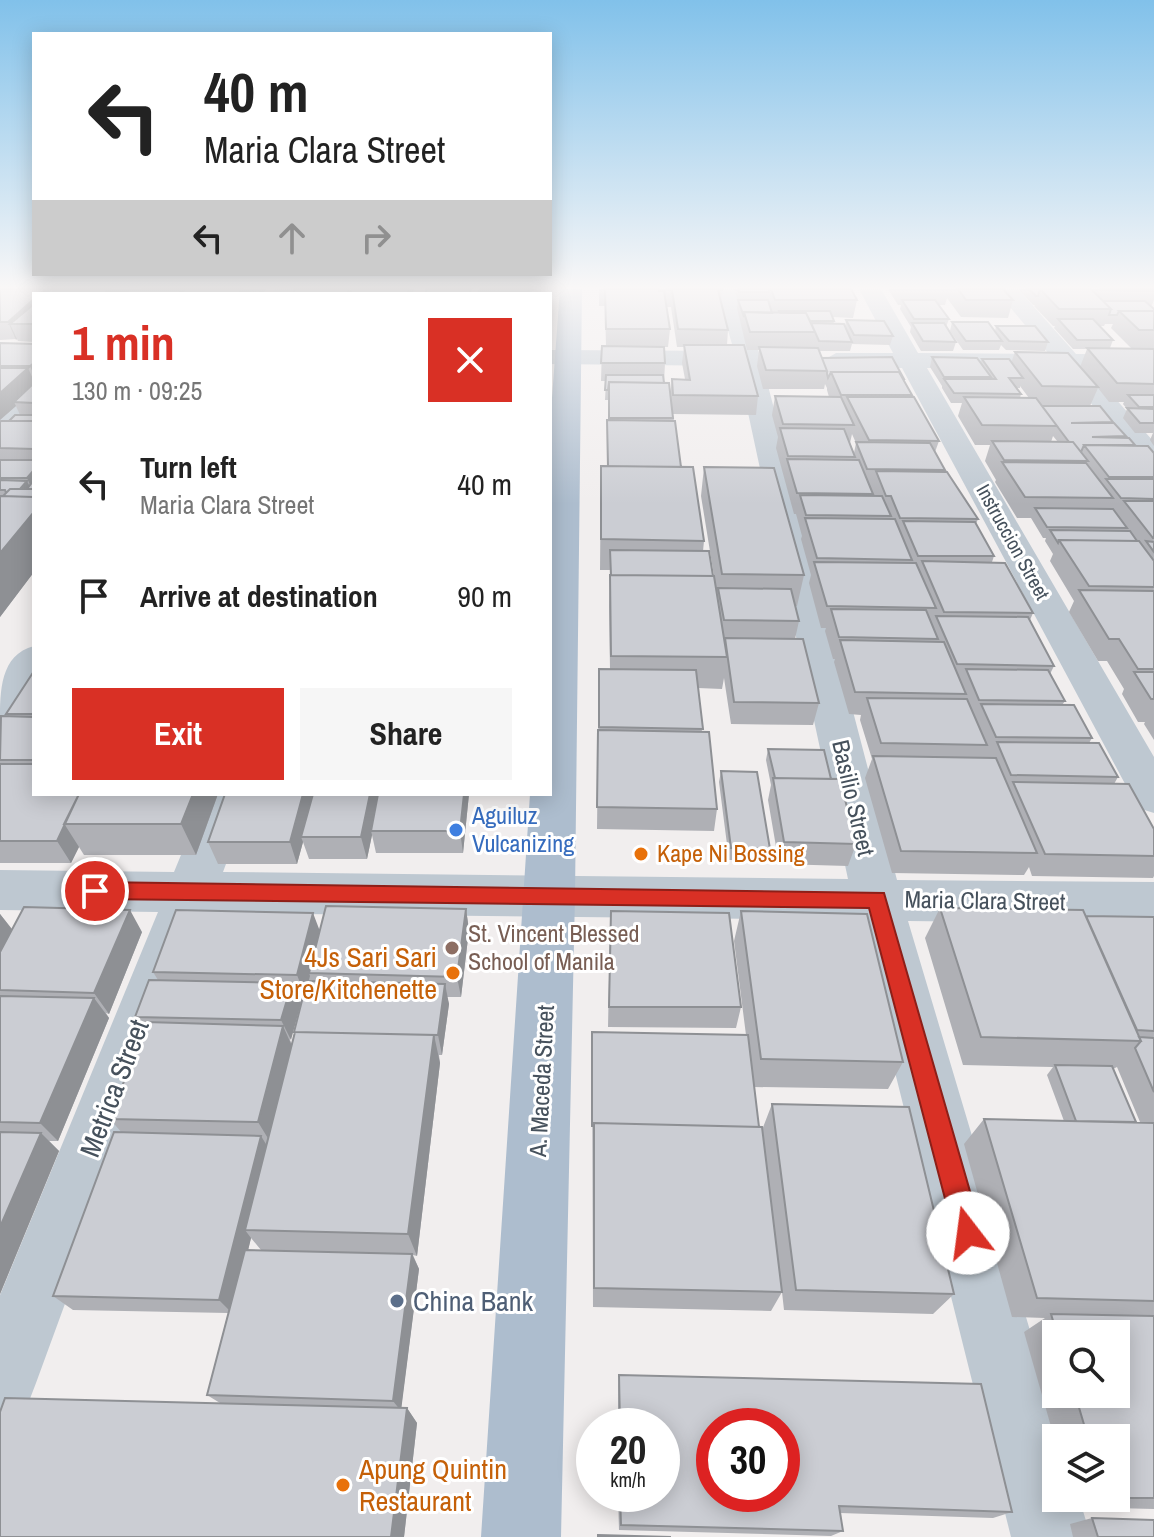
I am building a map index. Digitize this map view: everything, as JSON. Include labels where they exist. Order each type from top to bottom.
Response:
[{"type":"main road","name":"A. Maceda Street","points":[[552,760],[558,361]]},
{"type":"main road","name":"A. Maceda Street","points":[[521,1537],[550,895],[551,796]]},
{"type":"street","name":"Basilio Street","points":[[764,361],[877,899],[1051,1537]]},
{"type":"street","points":[[884,361],[1154,362]]},
{"type":"street","name":"Instruccion Street","points":[[912,361],[1154,796]]},
{"type":"street","points":[[1069,362],[1154,460]]},
{"type":"street","points":[[0,432],[32,400]]},
{"type":"street","points":[[0,708],[32,661]]},
{"type":"street","name":"Metrica Street","points":[[0,1383],[228,796]]},
{"type":"street","name":"Maria Clara Street","points":[[0,890],[1154,903]]},
{"type":"building","points":[[0,361],[32,361],[30,366],[0,366]]},
{"type":"building","points":[[665,361],[665,363],[601,363]]},
{"type":"building","points":[[687,361],[748,361],[758,396],[673,395],[672,379],[690,380]]},
{"type":"building","points":[[763,361],[823,361],[827,371],[766,370]]},
{"type":"building","points":[[823,361],[894,361],[904,379],[899,372],[831,372],[828,378]]},
{"type":"building","points":[[934,361],[979,361],[991,377],[944,377]]},
{"type":"building","points":[[983,361],[1010,361],[1023,378],[1009,378],[1021,394],[954,393],[944,379],[996,379]]},
{"type":"building","points":[[1022,361],[1075,361],[1098,387],[1042,386]]},
{"type":"building","points":[[1098,361],[1154,361],[1154,384],[1117,383]]},
{"type":"building","points":[[0,368],[28,368],[0,393]]},
{"type":"building","points":[[831,372],[899,372],[912,395],[841,395]]},
{"type":"building","points":[[606,375],[663,375],[664,383],[609,382],[608,390],[605,390]]},
{"type":"building","points":[[609,382],[669,383],[673,418],[609,418]]},
{"type":"building","points":[[32,385],[32,403],[14,402]]},
{"type":"building","points":[[1128,395],[1154,395],[1154,407],[1139,407]]},
{"type":"building","points":[[775,396],[841,397],[854,425],[783,424]]},
{"type":"building","points":[[847,397],[914,397],[939,441],[869,440]]},
{"type":"building","points":[[964,397],[1036,398],[1057,426],[982,425]]},
{"type":"building","points":[[1042,406],[1100,406],[1113,422],[1071,423],[1114,423],[1126,436],[1092,437],[1129,438],[1135,445],[1084,445],[1081,452],[1073,442],[1069,442]]},
{"type":"building","points":[[1127,408],[1154,409],[1154,423],[1140,423]]},
{"type":"building","points":[[15,415],[32,415],[32,421],[9,421]]},
{"type":"building","points":[[607,420],[675,421],[681,467],[608,466]]},
{"type":"building","points":[[32,421],[32,449],[0,448],[0,422]]},
{"type":"building","points":[[780,428],[844,429],[855,457],[788,456]]},
{"type":"building","points":[[992,441],[1073,442],[1088,461],[1004,460]]},
{"type":"building","points":[[856,442],[930,443],[945,470],[867,469]]},
{"type":"building","points":[[1084,445],[1148,446],[1154,453],[1154,477],[1109,477]]},
{"type":"building","points":[[787,459],[859,460],[873,494],[797,493]]},
{"type":"building","points":[[0,460],[32,460],[32,472],[27,478],[0,478]]},
{"type":"building","points":[[1002,462],[1086,463],[1113,498],[1025,497]]},
{"type":"building","points":[[601,466],[693,467],[704,541],[601,539]]},
{"type":"building","points":[[704,467],[774,468],[804,575],[722,574]]},
{"type":"building","points":[[876,471],[947,472],[978,519],[900,518],[891,496],[886,496]]},
{"type":"building","points":[[1106,479],[1154,479],[1154,499],[1121,498]]},
{"type":"building","points":[[0,480],[27,481],[20,489],[10,489],[6,493],[0,490]]},
{"type":"building","points":[[10,489],[32,489],[32,497],[3,496]]},
{"type":"building","points":[[800,495],[882,496],[891,516],[806,515]]},
{"type":"building","points":[[0,496],[32,497],[32,514],[0,553]]},
{"type":"building","points":[[1124,501],[1154,501],[1154,538],[1153,538]]},
{"type":"building","points":[[1035,508],[1113,509],[1127,528],[1047,527]]},
{"type":"building","points":[[805,518],[895,519],[912,560],[817,558]]},
{"type":"building","points":[[903,521],[975,522],[994,556],[918,556]]},
{"type":"building","points":[[1050,530],[1130,531],[1137,541],[1059,540],[1058,543]]},
{"type":"building","points":[[1059,540],[1139,541],[1154,561],[1154,587],[1089,586]]},
{"type":"building","points":[[610,550],[709,551],[713,576],[611,575]]},
{"type":"building","points":[[922,561],[1005,563],[1033,613],[944,612]]},
{"type":"building","points":[[814,562],[916,563],[936,608],[827,606]]},
{"type":"building","points":[[610,575],[714,576],[727,657],[611,656]]},
{"type":"building","points":[[718,588],[791,589],[799,621],[724,620]]},
{"type":"building","points":[[1079,590],[1154,591],[1154,669],[1138,669],[1119,639],[1109,639]]},
{"type":"building","points":[[831,609],[926,610],[938,639],[839,637]]},
{"type":"building","points":[[936,616],[1028,617],[1054,666],[957,664]]},
{"type":"building","points":[[725,638],[803,639],[819,703],[734,702]]},
{"type":"building","points":[[840,640],[944,642],[966,694],[855,692]]},
{"type":"building","points":[[599,669],[696,670],[703,729],[599,727]]},
{"type":"building","points":[[966,669],[1048,670],[1065,701],[979,700]]},
{"type":"building","points":[[1134,672],[1154,672],[1154,699],[1151,699]]},
{"type":"building","points":[[32,674],[32,714],[6,714]]},
{"type":"building","points":[[867,698],[967,699],[987,745],[881,743]]},
{"type":"building","points":[[981,704],[1074,705],[1092,738],[996,737]]},
{"type":"building","points":[[1,716],[32,717],[32,760],[0,760]]},
{"type":"building","points":[[598,730],[709,732],[717,809],[597,807]]},
{"type":"building","points":[[997,742],[1099,743],[1118,777],[1011,775]]},
{"type":"building","points":[[768,749],[824,750],[831,779],[775,778]]},
{"type":"building","points":[[873,756],[996,758],[1037,853],[901,851]]},
{"type":"building","points":[[0,764],[32,764],[32,796],[78,796],[57,841],[0,841]]},
{"type":"building","points":[[721,771],[757,772],[770,849],[731,848]]},
{"type":"building","points":[[773,778],[840,779],[856,844],[784,842]]},
{"type":"building","points":[[1013,782],[1129,784],[1154,829],[1154,856],[1045,854]]},
{"type":"building","points":[[78,796],[192,796],[181,824],[64,824]]},
{"type":"building","points":[[224,796],[302,796],[290,842],[208,842]]},
{"type":"building","points":[[312,796],[370,796],[361,837],[301,837]]},
{"type":"building","points":[[378,796],[464,796],[460,831],[371,831]]},
{"type":"building","points":[[326,906],[466,909],[457,977],[309,973]]},
{"type":"building","points":[[24,907],[130,910],[94,993],[0,990],[0,952]]},
{"type":"building","points":[[940,908],[1083,910],[1141,1041],[981,1037]]},
{"type":"building","points":[[176,910],[313,913],[297,975],[153,972]]},
{"type":"building","points":[[611,911],[729,913],[741,1007],[609,1007]]},
{"type":"building","points":[[741,911],[867,914],[903,1062],[761,1059]]},
{"type":"building","points":[[1086,916],[1154,917],[1154,1031],[1137,1030]]},
{"type":"building","points":[[149,980],[292,983],[281,1020],[135,1017]]},
{"type":"building","points":[[307,981],[445,984],[438,1035],[294,1032]]},
{"type":"building","points":[[0,996],[94,998],[40,1123],[0,1122]]},
{"type":"building","points":[[146,1022],[283,1026],[258,1122],[110,1119]]},
{"type":"building","points":[[295,1032],[434,1035],[408,1234],[245,1230]]},
{"type":"building","points":[[592,1032],[748,1035],[759,1127],[594,1123],[592,1126]]},
{"type":"building","points":[[1139,1037],[1154,1038],[1154,1092],[1135,1048],[1141,1041]]},
{"type":"building","points":[[1055,1065],[1112,1066],[1136,1122],[1076,1121]]},
{"type":"building","points":[[772,1104],[909,1107],[954,1294],[796,1290]]},
{"type":"building","points":[[984,1119],[1154,1123],[1154,1301],[1037,1298]]},
{"type":"building","points":[[594,1123],[762,1127],[782,1292],[594,1288]]},
{"type":"building","points":[[0,1132],[41,1133],[0,1227]]},
{"type":"building","points":[[114,1132],[261,1136],[219,1300],[53,1296]]},
{"type":"building","points":[[245,1250],[412,1254],[393,1401],[207,1395]]},
{"type":"building","points":[[1051,1314],[1154,1316],[1154,1498],[1130,1498],[1130,1424],[1084,1424],[1079,1408],[1130,1408],[1130,1320],[1053,1320]]},
{"type":"building","points":[[619,1375],[981,1384],[1012,1512],[839,1506],[843,1531],[621,1525],[621,1512],[680,1512],[680,1408],[620,1408]]},
{"type":"building","points":[[5,1398],[407,1408],[391,1537],[0,1537],[0,1412]]},
{"type":"building","points":[[1092,1518],[1154,1520],[1154,1537],[1098,1537]]},
{"type":"building","points":[[598,1535],[671,1537],[598,1537]]},
{"type":"place","name":"Aguiluz Vulcanizing","points":[[456,830]]},
{"type":"place","name":"Kape Ni Bossing","points":[[641,854]]},
{"type":"place","name":"St. Vincent Blessed School of Manila","points":[[452,948]]},
{"type":"place","name":"4Js Sari Sari Store/Kitchenette","points":[[453,973]]},
{"type":"place","name":"China Bank","points":[[397,1301]]},
{"type":"place","name":"Apung Quintin Restaurant","points":[[343,1485]]},
{"type":"route","points":[[95,891],[877,899],[968,1233]]}]
